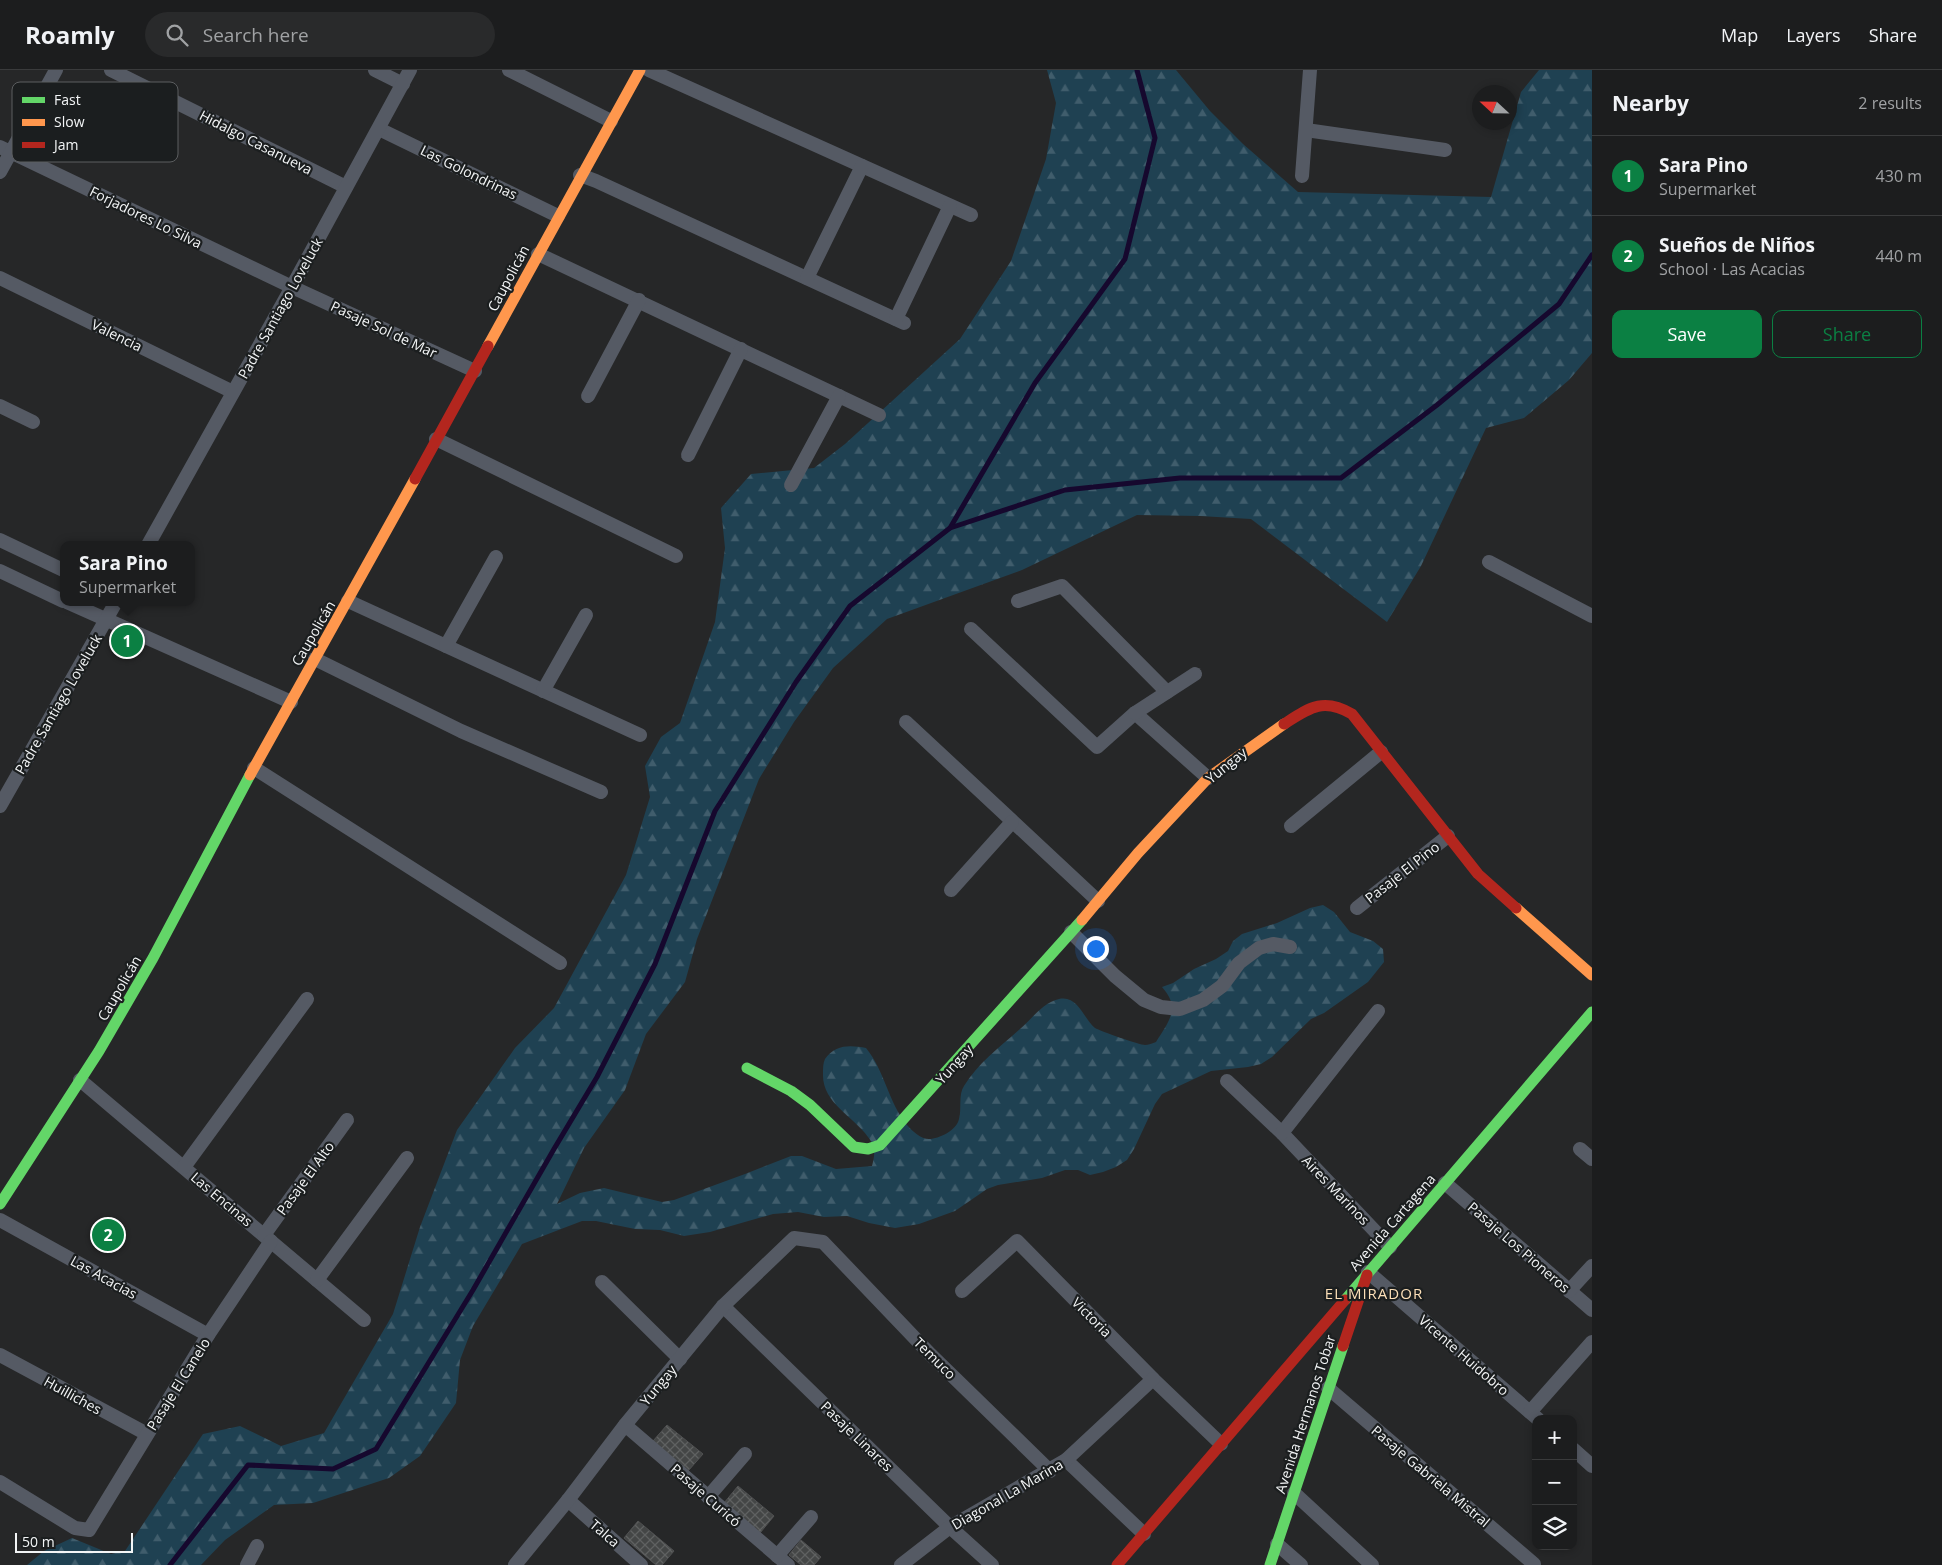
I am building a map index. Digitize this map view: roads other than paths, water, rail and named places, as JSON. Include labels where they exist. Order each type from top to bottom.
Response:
[{"type":"street","points":[[48,82],[56,70]]},
{"type":"street","name":"Hidalgo Casanueva","points":[[112,70],[136,82]]},
{"type":"street","points":[[375,70],[403,84]]},
{"type":"street","name":"Padre Santiago Loveluck","points":[[150,541],[410,70]]},
{"type":"street","points":[[509,70],[611,121]]},
{"type":"street","name":"Caupolicán","points":[[0,1204],[99,1051],[153,958],[254,768],[475,371],[580,175],[640,70]]},
{"type":"street","points":[[649,70],[971,215]]},
{"type":"street","points":[[1302,176],[1310,70]]},
{"type":"street","name":"Hidalgo Casanueva","points":[[178,103],[346,187]]},
{"type":"street","name":"Las Golondrinas","points":[[379,129],[558,216]]},
{"type":"street","points":[[1306,130],[1445,150]]},
{"type":"street","points":[[0,172],[5,150],[12,139]]},
{"type":"street","name":"Forjadores Lo Silva","points":[[30,162],[292,287]]},
{"type":"street","points":[[807,278],[862,166]]},
{"type":"street","points":[[580,175],[900,321],[950,206]]},
{"type":"street","points":[[538,254],[879,414]]},
{"type":"street","name":"Valencia","points":[[0,278],[233,392]]},
{"type":"street","name":"Pasaje Sol de Mar","points":[[292,287],[475,371]]},
{"type":"street","points":[[588,396],[639,300]]},
{"type":"street","points":[[688,455],[741,349]]},
{"type":"street","points":[[791,485],[840,396]]},
{"type":"street","points":[[0,406],[33,422]]},
{"type":"street","points":[[436,439],[676,556]]},
{"type":"street","points":[[0,540],[60,569]]},
{"type":"street","points":[[446,646],[496,557]]},
{"type":"street","points":[[1489,562],[1592,616]]},
{"type":"street","points":[[0,571],[60,600]]},
{"type":"street","points":[[1018,601],[1062,586],[1167,692]]},
{"type":"street","points":[[348,601],[640,735]]},
{"type":"street","points":[[74,606],[291,702]]},
{"type":"street","name":"Padre Santiago Loveluck","points":[[0,806],[114,606]]},
{"type":"street","points":[[543,691],[586,614]]},
{"type":"street","points":[[971,629],[1097,747],[1135,713],[1195,674]]},
{"type":"street","points":[[315,659],[461,732],[601,792]]},
{"type":"street","name":"Yungay","points":[[747,1068],[769,1078],[804,1100],[854,1147],[861,1149],[874,1148],[885,1141],[1138,854],[1208,778],[1251,746],[1309,708],[1317,706],[1333,706],[1352,714],[1478,874],[1592,975]]},
{"type":"street","points":[[1135,713],[1208,778]]},
{"type":"street","points":[[906,722],[1098,901]]},
{"type":"street","points":[[1291,826],[1381,752]]},
{"type":"street","points":[[254,768],[560,963]]},
{"type":"street","points":[[951,890],[1012,822]]},
{"type":"street","name":"Pasaje El Pino","points":[[1356,908],[1448,836]]},
{"type":"street","points":[[1071,932],[1115,976],[1144,1000],[1161,1007],[1180,1009],[1204,1000],[1222,986],[1239,963],[1259,948],[1273,944],[1290,948]]},
{"type":"street","points":[[184,1167],[307,998]]},
{"type":"street","points":[[1282,1133],[1378,1011]]},
{"type":"street","name":"Avenida Cartagena","points":[[1117,1565],[1592,1012]]},
{"type":"street","name":"Las Encinas","points":[[80,1080],[364,1320]]},
{"type":"street","name":"Aires Marinos","points":[[1227,1081],[1282,1133],[1390,1247]]},
{"type":"street","name":"Pasaje El Alto","points":[[267,1238],[347,1120]]},
{"type":"street","points":[[1580,1149],[1592,1159]]},
{"type":"street","points":[[317,1280],[407,1158]]},
{"type":"street","name":"Pasaje Los Pioneros","points":[[1445,1183],[1592,1310]]},
{"type":"street","name":"Las Acacias","points":[[0,1220],[208,1335]]},
{"type":"street","name":"Pasaje El Canelo","points":[[0,1482],[75,1528],[89,1530],[267,1238]]},
{"type":"street","name":"Yungay","points":[[515,1565],[722,1306],[794,1238],[823,1242]]},
{"type":"street","name":"Victoria","points":[[962,1291],[1017,1241],[1153,1379],[1221,1444]]},
{"type":"street","name":"Temuco","points":[[823,1242],[930,1354],[1050,1471]]},
{"type":"street","points":[[1569,1291],[1592,1266]]},
{"type":"street","name":"Avenida Hermanos Tobar","points":[[1270,1565],[1368,1272]]},
{"type":"street","name":"Vicente Huidobro","points":[[1368,1272],[1533,1415]]},
{"type":"street","points":[[602,1282],[680,1359]]},
{"type":"street","name":"Pasaje Linares","points":[[722,1306],[950,1527],[992,1565]]},
{"type":"street","points":[[1535,1415],[1592,1342]]},
{"type":"street","name":"Huilliches","points":[[0,1355],[147,1434]]},
{"type":"street","name":"Diagonal La Marina","points":[[901,1565],[950,1527],[1050,1471],[1066,1460],[1153,1379]]},
{"type":"street","name":"Pasaje Gabriela Mistral","points":[[1328,1388],[1534,1564]]},
{"type":"street","name":"Pasaje Curicó","points":[[625,1425],[782,1560]]},
{"type":"street","points":[[1577,1453],[1592,1466]]},
{"type":"street","points":[[708,1496],[745,1454]]},
{"type":"street","points":[[1066,1460],[1144,1534]]},
{"type":"street","points":[[1294,1493],[1372,1565]]},
{"type":"street","name":"Talca","points":[[568,1500],[641,1565]]},
{"type":"street","points":[[782,1560],[811,1517]]},
{"type":"street","points":[[1277,1544],[1301,1565]]},
{"type":"street","points":[[247,1565],[257,1546]]},
{"type":"waterway","points":[[950,528],[1035,383],[1125,259],[1155,138],[1137,70]]},
{"type":"waterway","points":[[170,1565],[248,1465],[333,1469],[376,1449],[473,1290],[597,1077],[655,964],[715,811],[796,682],[850,606],[950,528],[1065,490],[1180,478],[1341,478],[1437,405],[1559,304],[1592,255]]},
{"type":"place","name":"Sara Pino","points":[[127,641]]},
{"type":"place","name":"Sueños de Niños","points":[[108,1235]]},
{"type":"district","name":"EL MIRADOR","points":[[1374,1293]]}]
